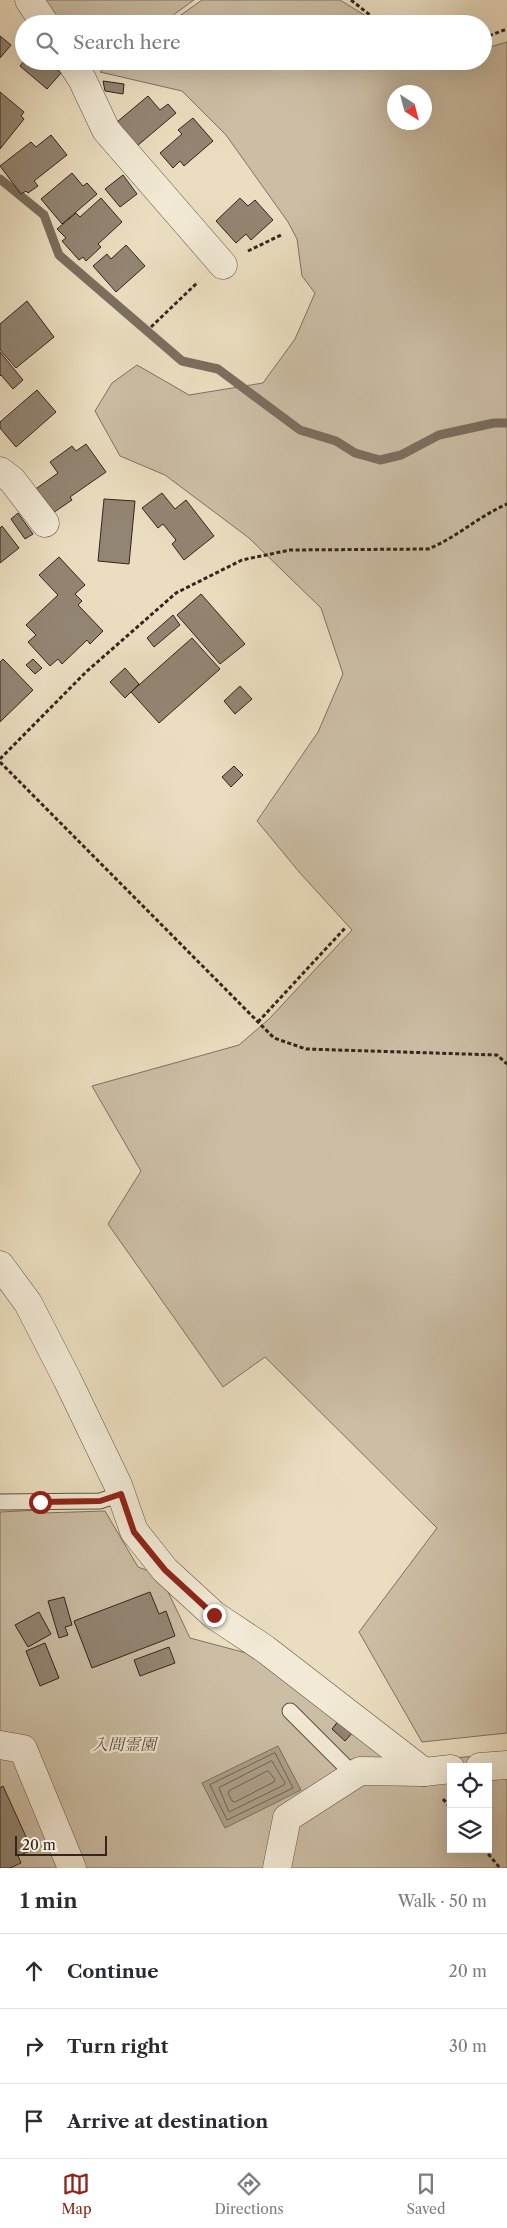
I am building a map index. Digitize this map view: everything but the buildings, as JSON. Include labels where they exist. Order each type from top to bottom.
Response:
[{"type":"street","points":[[29,0],[39,15]]},
{"type":"street","points":[[76,70],[106,130],[224,265]]},
{"type":"street","points":[[0,471],[12,480],[45,523]]},
{"type":"street","points":[[0,1265],[28,1303],[67,1379],[121,1494],[134,1532],[165,1570],[207,1608],[438,1771]]},
{"type":"street","points":[[0,1745],[23,1749],[72,1868]]},
{"type":"street","points":[[492,1766],[507,1764]]},
{"type":"street","points":[[277,1868],[287,1818],[360,1771],[438,1771]]},
{"type":"lane","points":[[0,1502],[100,1501],[121,1494]]},
{"type":"lane","points":[[290,1711],[354,1775]]},
{"type":"path","points":[[352,0],[370,15]]},
{"type":"path","points":[[492,35],[507,29]]},
{"type":"path","points":[[507,504],[491,511],[440,544],[428,549],[290,550],[242,560],[176,593],[86,672],[0,760],[274,1038],[306,1049],[497,1055],[507,1064]]},
{"type":"path","points":[[258,1022],[345,928]]},
{"type":"path","points":[[487,1853],[500,1868]]},
{"type":"green space","points":[[40,0],[194,0],[173,15],[50,15]]},
{"type":"green space","points":[[202,0],[340,0],[364,15],[181,15]]},
{"type":"green space","points":[[507,42],[507,1733],[422,1742],[359,1632],[437,1528],[265,1357],[223,1387],[108,1224],[141,1171],[92,1086],[239,1045],[269,1019],[352,930],[300,873],[257,821],[318,732],[343,674],[321,608],[249,538],[165,475],[120,456],[95,411],[112,383],[137,365],[189,395],[263,383],[295,339],[315,293],[302,276],[297,239],[288,222],[226,135],[182,91],[100,72],[103,70],[492,70],[492,46]]},
{"type":"green space","name":"入間霊園","points":[[40,1510],[43,1513],[105,1511],[138,1567],[160,1575],[190,1638],[265,1658],[397,1762],[507,1754],[507,1868],[0,1868],[0,1512]]},
{"type":"water","points":[[278,1746],[301,1790],[225,1828],[202,1783]]},
{"type":"waterway","points":[[0,179],[44,215],[59,255],[182,361],[218,369],[300,430],[336,441],[355,453],[380,460],[401,455],[439,435],[494,423],[507,423]]},
{"type":"route","points":[[40,1502],[100,1501],[121,1494],[134,1532],[165,1570],[214,1615]]}]
